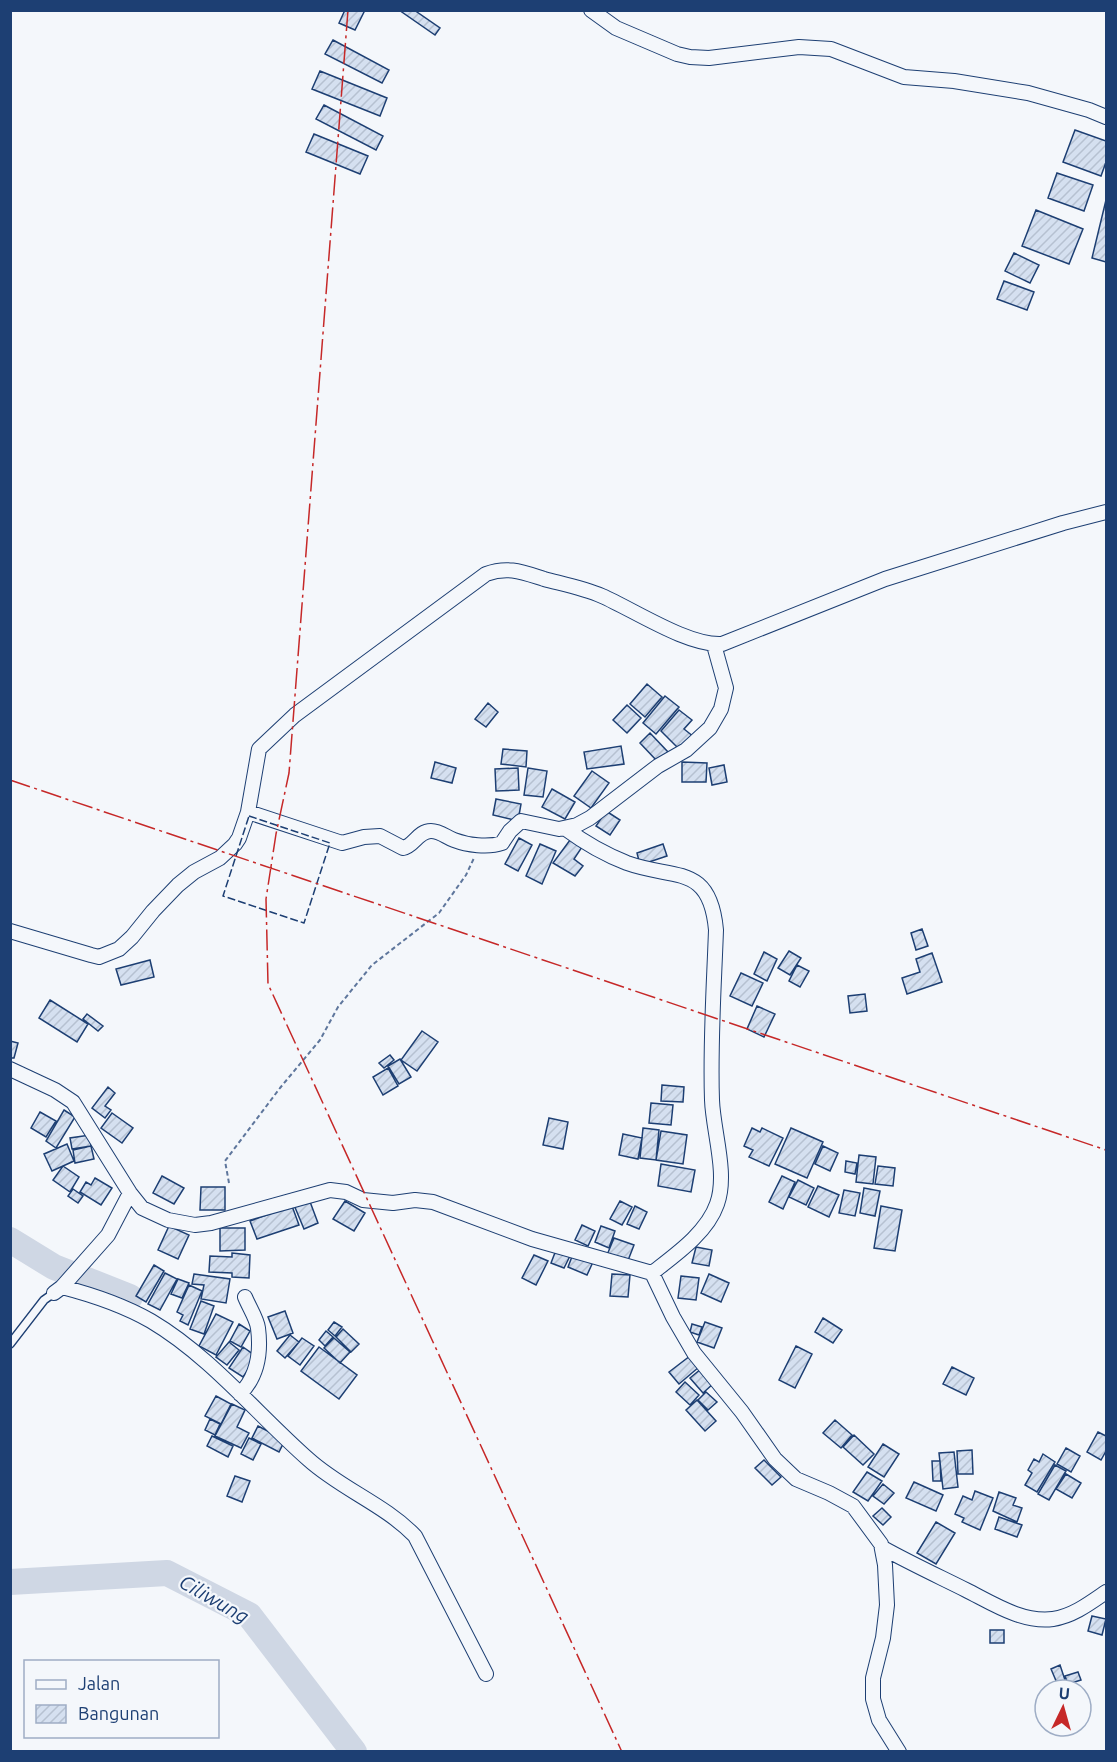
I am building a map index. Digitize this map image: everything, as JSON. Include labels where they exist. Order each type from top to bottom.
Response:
[{"type":"street","points":[[591,10],[616,28],[677,54],[690,57],[709,58],[799,47],[831,49],[904,77],[954,81],[1028,93],[1081,107],[1107,117]]},
{"type":"street","points":[[10,931],[91,956],[99,957],[119,949],[132,938],[153,911],[178,885],[220,858],[235,844],[248,812],[259,749],[266,740],[304,708],[486,574],[499,569],[510,569],[581,589],[678,633],[714,645],[730,642],[894,576],[1063,523],[1107,512]]},
{"type":"street","points":[[248,812],[342,843],[380,836],[405,848],[422,833],[432,831],[440,832],[456,841],[480,845],[502,843],[521,821],[550,828],[567,829],[590,818],[658,766],[686,750],[710,728],[721,709],[726,688],[714,645]]},
{"type":"street","points":[[567,829],[587,844],[629,864],[662,870],[696,882],[710,899],[714,912],[716,930],[712,1101],[720,1171],[720,1197],[716,1207],[689,1244],[652,1274]]},
{"type":"street","points":[[10,1069],[70,1099],[130,1193],[141,1208],[154,1215],[195,1225],[236,1218],[330,1190],[346,1192],[363,1200],[393,1203],[415,1200],[433,1203],[532,1239],[652,1274],[694,1353],[771,1453],[795,1479],[853,1506],[883,1548],[886,1612],[883,1638],[872,1685],[874,1706],[879,1720],[899,1752]]},
{"type":"street","points":[[130,1193],[108,1234],[64,1284],[108,1300],[151,1321],[176,1338],[245,1388],[309,1460],[338,1483],[402,1522],[415,1536],[486,1674]]},
{"type":"street","points":[[245,1297],[258,1328],[260,1345],[259,1356],[245,1388]]},
{"type":"street","points":[[883,1548],[996,1606],[1030,1618],[1061,1617],[1080,1609],[1107,1592]]},
{"type":"lane","points":[[10,1344],[44,1300],[64,1284]]},
{"type":"path","points":[[229,1183],[225,1161],[280,1088],[320,1040],[338,1007],[372,965],[439,913],[466,875],[480,845]]},
{"type":"building","points":[[345,10],[365,10],[355,30],[339,23]]},
{"type":"building","points":[[399,10],[414,10],[440,28],[435,35]]},
{"type":"building","points":[[333,40],[389,70],[382,83],[325,54]]},
{"type":"building","points":[[320,71],[387,98],[380,116],[312,89]]},
{"type":"building","points":[[324,105],[383,136],[376,150],[316,119]]},
{"type":"building","points":[[1075,130],[1106,141],[1106,162],[1101,176],[1063,162]]},
{"type":"building","points":[[314,134],[368,156],[360,174],[306,152]]},
{"type":"building","points":[[1057,173],[1093,185],[1084,211],[1048,198]]},
{"type":"building","points":[[1106,200],[1106,262],[1092,258]]},
{"type":"building","points":[[1036,210],[1083,229],[1069,264],[1022,246]]},
{"type":"building","points":[[1014,253],[1039,265],[1030,283],[1005,271]]},
{"type":"building","points":[[1004,281],[1034,292],[1027,310],[997,299]]},
{"type":"building","points":[[647,684],[662,697],[645,717],[630,704]]},
{"type":"building","points":[[665,696],[679,707],[656,734],[643,723]]},
{"type":"building","points":[[488,703],[498,712],[486,727],[475,719]]},
{"type":"building","points":[[627,705],[641,718],[627,733],[613,720]]},
{"type":"building","points":[[679,710],[692,720],[684,729],[694,737],[681,751],[661,731]]},
{"type":"building","points":[[650,733],[668,752],[657,761],[640,743]]},
{"type":"building","points":[[621,746],[624,764],[587,769],[584,752]]},
{"type":"building","points":[[503,749],[527,751],[526,767],[501,764]]},
{"type":"building","points":[[435,762],[456,768],[452,783],[431,778]]},
{"type":"building","points":[[682,762],[707,763],[706,782],[682,782]]},
{"type":"building","points":[[724,765],[727,782],[712,785],[709,768]]},
{"type":"building","points":[[518,768],[519,790],[496,791],[495,769]]},
{"type":"building","points":[[528,768],[547,771],[543,797],[524,795]]},
{"type":"building","points":[[592,771],[609,783],[591,808],[574,796]]},
{"type":"building","points":[[552,789],[575,802],[565,819],[542,807]]},
{"type":"building","points":[[496,799],[521,804],[518,821],[493,815]]},
{"type":"building","points":[[606,811],[620,820],[610,835],[596,826]]},
{"type":"building","points":[[573,836],[584,844],[574,859],[583,866],[575,876],[553,863]]},
{"type":"building","points":[[519,838],[532,845],[518,871],[505,864]]},
{"type":"building","points":[[540,844],[556,851],[542,884],[526,876]]},
{"type":"building","points":[[663,844],[667,856],[640,865],[637,853]]},
{"type":"building","points":[[922,929],[928,946],[916,950],[911,933]]},
{"type":"building","points":[[789,951],[801,958],[790,975],[778,968]]},
{"type":"building","points":[[764,952],[777,959],[767,981],[754,974]]},
{"type":"building","points":[[932,953],[942,982],[907,994],[902,978],[920,972],[916,959]]},
{"type":"building","points":[[150,960],[154,977],[121,985],[116,969]]},
{"type":"building","points":[[797,965],[809,971],[800,987],[789,981]]},
{"type":"building","points":[[741,973],[763,983],[752,1006],[730,996]]},
{"type":"building","points":[[865,994],[867,1011],[850,1013],[848,996]]},
{"type":"building","points":[[50,1000],[88,1024],[77,1042],[39,1018]]},
{"type":"building","points":[[757,1006],[775,1014],[764,1037],[747,1029]]},
{"type":"building","points":[[87,1014],[103,1026],[98,1031],[83,1019]]},
{"type":"building","points":[[422,1031],[438,1042],[417,1071],[401,1060]]},
{"type":"building","points":[[10,1041],[18,1043],[14,1058],[10,1058]]},
{"type":"building","points":[[390,1055],[394,1060],[384,1068],[379,1063]]},
{"type":"building","points":[[400,1059],[411,1077],[399,1084],[388,1066]]},
{"type":"building","points":[[388,1068],[398,1086],[383,1095],[373,1077]]},
{"type":"building","points":[[662,1085],[684,1087],[683,1102],[661,1101]]},
{"type":"building","points":[[108,1087],[115,1093],[105,1106],[111,1110],[105,1118],[92,1108]]},
{"type":"building","points":[[651,1103],[673,1105],[671,1125],[649,1123]]},
{"type":"building","points":[[64,1110],[75,1117],[56,1148],[46,1141]]},
{"type":"building","points":[[40,1112],[56,1121],[46,1137],[31,1128]]},
{"type":"building","points":[[112,1113],[133,1128],[122,1143],[101,1128]]},
{"type":"building","points":[[549,1118],[568,1122],[563,1149],[543,1145]]},
{"type":"building","points":[[643,1128],[659,1130],[656,1160],[640,1158]]},
{"type":"building","points":[[752,1128],[760,1132],[762,1128],[783,1138],[769,1166],[749,1157],[753,1150],[744,1146]]},
{"type":"building","points":[[791,1128],[823,1142],[807,1178],[775,1164]]},
{"type":"building","points":[[661,1131],[687,1135],[683,1164],[656,1160]]},
{"type":"building","points":[[623,1134],[642,1138],[638,1159],[619,1155]]},
{"type":"building","points":[[90,1135],[91,1146],[72,1149],[70,1138]]},
{"type":"building","points":[[67,1144],[74,1161],[52,1171],[44,1154]]},
{"type":"building","points":[[91,1146],[94,1159],[75,1163],[73,1150]]},
{"type":"building","points":[[823,1146],[838,1153],[830,1171],[815,1164]]},
{"type":"building","points":[[859,1155],[876,1157],[873,1184],[856,1182]]},
{"type":"building","points":[[846,1161],[857,1163],[855,1174],[845,1172]]},
{"type":"building","points":[[661,1164],[695,1170],[691,1192],[658,1186]]},
{"type":"building","points":[[63,1166],[79,1177],[70,1192],[53,1180]]},
{"type":"building","points":[[878,1166],[895,1168],[893,1186],[875,1184]]},
{"type":"building","points":[[162,1176],[184,1188],[174,1204],[153,1193]]},
{"type":"building","points":[[782,1176],[795,1182],[783,1209],[769,1202]]},
{"type":"building","points":[[95,1178],[112,1188],[101,1205],[80,1192],[86,1182],[91,1185]]},
{"type":"building","points":[[798,1180],[814,1188],[806,1205],[789,1197]]},
{"type":"building","points":[[818,1186],[839,1195],[829,1217],[808,1207]]},
{"type":"building","points":[[201,1187],[225,1187],[225,1210],[200,1210]]},
{"type":"building","points":[[864,1188],[880,1191],[875,1216],[860,1213]]},
{"type":"building","points":[[73,1189],[83,1196],[78,1203],[68,1196]]},
{"type":"building","points":[[844,1190],[860,1193],[855,1216],[839,1213]]},
{"type":"building","points":[[309,1199],[318,1223],[304,1229],[294,1205]]},
{"type":"building","points":[[345,1201],[365,1213],[354,1231],[333,1219]]},
{"type":"building","points":[[620,1201],[632,1207],[622,1225],[610,1219]]},
{"type":"building","points":[[292,1206],[299,1225],[257,1239],[250,1221]]},
{"type":"building","points":[[635,1206],[647,1212],[639,1229],[627,1224]]},
{"type":"building","points":[[881,1206],[902,1210],[895,1251],[874,1248]]},
{"type":"building","points":[[582,1225],[595,1231],[588,1246],[575,1240]]},
{"type":"building","points":[[169,1226],[189,1235],[178,1259],[158,1250]]},
{"type":"building","points":[[601,1226],[615,1231],[609,1248],[595,1242]]},
{"type":"building","points":[[220,1228],[245,1228],[245,1250],[220,1251]]},
{"type":"building","points":[[614,1238],[634,1245],[627,1263],[607,1255]]},
{"type":"building","points":[[696,1247],[712,1250],[709,1266],[692,1263]]},
{"type":"building","points":[[556,1250],[570,1256],[564,1268],[551,1263]]},
{"type":"building","points":[[232,1253],[250,1255],[249,1278],[232,1277],[232,1273],[209,1272],[210,1256],[232,1257]]},
{"type":"building","points":[[573,1254],[593,1262],[587,1275],[568,1267]]},
{"type":"building","points":[[534,1255],[548,1261],[536,1285],[522,1278]]},
{"type":"building","points":[[154,1265],[164,1271],[146,1302],[136,1296]]},
{"type":"building","points":[[165,1273],[177,1279],[160,1310],[148,1304]]},
{"type":"building","points":[[194,1274],[230,1279],[226,1303],[201,1299],[204,1285],[192,1284]]},
{"type":"building","points":[[612,1274],[630,1275],[628,1297],[610,1296]]},
{"type":"building","points":[[709,1274],[729,1283],[721,1302],[701,1293]]},
{"type":"building","points":[[681,1276],[699,1278],[696,1300],[678,1298]]},
{"type":"building","points":[[178,1279],[189,1283],[182,1298],[171,1294]]},
{"type":"building","points":[[189,1285],[202,1291],[188,1325],[180,1321],[183,1315],[177,1312]]},
{"type":"building","points":[[201,1301],[214,1306],[204,1334],[190,1329]]},
{"type":"building","points":[[285,1311],[293,1333],[277,1339],[268,1317]]},
{"type":"building","points":[[216,1314],[233,1322],[216,1355],[199,1346]]},
{"type":"building","points":[[823,1318],[842,1330],[833,1343],[815,1332]]},
{"type":"building","points":[[334,1322],[342,1327],[335,1336],[328,1330]]},
{"type":"building","points":[[705,1322],[722,1328],[714,1348],[697,1342]]},
{"type":"building","points":[[239,1324],[250,1331],[241,1347],[230,1341]]},
{"type":"building","points":[[692,1324],[702,1327],[699,1335],[690,1332]]},
{"type":"building","points":[[343,1329],[359,1344],[351,1352],[336,1337]]},
{"type":"building","points":[[326,1331],[333,1337],[325,1346],[319,1340]]},
{"type":"building","points":[[290,1335],[299,1342],[285,1358],[277,1351]]},
{"type":"building","points":[[302,1338],[314,1346],[300,1365],[288,1356]]},
{"type":"building","points":[[334,1338],[350,1352],[340,1363],[324,1348]]},
{"type":"building","points":[[229,1342],[239,1350],[227,1365],[216,1357]]},
{"type":"building","points":[[796,1346],[812,1354],[795,1388],[779,1380]]},
{"type":"building","points":[[243,1347],[257,1357],[243,1377],[229,1368]]},
{"type":"building","points":[[319,1347],[357,1375],[339,1399],[301,1371]]},
{"type":"building","points":[[690,1356],[699,1367],[679,1384],[669,1372]]},
{"type":"building","points":[[952,1367],[974,1378],[966,1395],[943,1384]]},
{"type":"building","points":[[701,1369],[714,1383],[703,1393],[690,1378]]},
{"type":"building","points":[[685,1382],[699,1395],[690,1405],[676,1392]]},
{"type":"building","points":[[706,1392],[717,1402],[708,1410],[698,1400]]},
{"type":"building","points":[[216,1396],[231,1404],[221,1424],[205,1416]]},
{"type":"building","points":[[697,1400],[716,1421],[705,1431],[686,1410]]},
{"type":"building","points":[[232,1404],[245,1410],[237,1427],[249,1433],[241,1448],[215,1436]]},
{"type":"building","points":[[210,1419],[220,1424],[215,1435],[205,1430]]},
{"type":"building","points":[[835,1420],[852,1435],[841,1448],[823,1433]]},
{"type":"building","points":[[258,1426],[285,1440],[279,1452],[252,1438]]},
{"type":"building","points":[[1098,1432],[1106,1436],[1106,1451],[1101,1460],[1087,1452]]},
{"type":"building","points":[[854,1435],[874,1454],[863,1465],[843,1447]]},
{"type":"building","points":[[212,1436],[233,1446],[228,1457],[207,1446]]},
{"type":"building","points":[[249,1438],[261,1444],[253,1460],[241,1454]]},
{"type":"building","points":[[883,1444],[899,1454],[884,1477],[868,1467]]},
{"type":"building","points":[[1066,1448],[1080,1456],[1071,1472],[1057,1464]]},
{"type":"building","points":[[972,1450],[973,1474],[958,1474],[957,1451]]},
{"type":"building","points":[[954,1452],[958,1487],[943,1489],[939,1453]]},
{"type":"building","points":[[1043,1454],[1055,1462],[1037,1492],[1025,1485],[1032,1473],[1028,1470],[1034,1459],[1039,1462]]},
{"type":"building","points":[[764,1460],[781,1477],[772,1485],[755,1468]]},
{"type":"building","points":[[932,1461],[940,1461],[941,1481],[933,1481]]},
{"type":"building","points":[[1055,1465],[1066,1471],[1049,1500],[1038,1494]]},
{"type":"building","points":[[867,1472],[882,1481],[868,1501],[853,1492]]},
{"type":"building","points":[[1066,1474],[1081,1483],[1072,1498],[1056,1489]]},
{"type":"building","points":[[235,1476],[250,1481],[242,1502],[227,1496]]},
{"type":"building","points":[[914,1482],[943,1495],[936,1511],[906,1498]]},
{"type":"building","points":[[883,1484],[894,1493],[884,1504],[873,1496]]},
{"type":"building","points":[[975,1491],[993,1498],[980,1530],[962,1522],[964,1518],[955,1514],[963,1496],[972,1500]]},
{"type":"building","points":[[999,1492],[1016,1498],[1013,1505],[1022,1508],[1017,1522],[993,1511]]},
{"type":"building","points":[[882,1508],[891,1517],[883,1525],[873,1516]]},
{"type":"building","points":[[999,1517],[1022,1525],[1017,1537],[995,1529]]},
{"type":"building","points":[[936,1522],[955,1533],[936,1564],[917,1553]]},
{"type":"building","points":[[1092,1616],[1106,1619],[1102,1635],[1088,1631]]},
{"type":"building","points":[[990,1630],[1004,1630],[1004,1643],[990,1643]]},
{"type":"building","points":[[1060,1665],[1064,1678],[1055,1678],[1051,1669]]},
{"type":"building","points":[[1078,1672],[1080,1678],[1066,1678],[1065,1676]]},
{"type":"waterway","points":[[10,1240],[54,1267],[130,1297]]},
{"type":"waterway","name":"Ciliwung","points":[[10,1582],[167,1573],[249,1615],[354,1752]]},
{"type":"fence","points":[[249,816],[330,843],[304,923],[223,896],[249,816]]},
{"type":"power","points":[[348,10],[289,773],[276,834],[266,899],[268,984],[622,1752]]},
{"type":"power","points":[[10,780],[1106,1150]]}]
